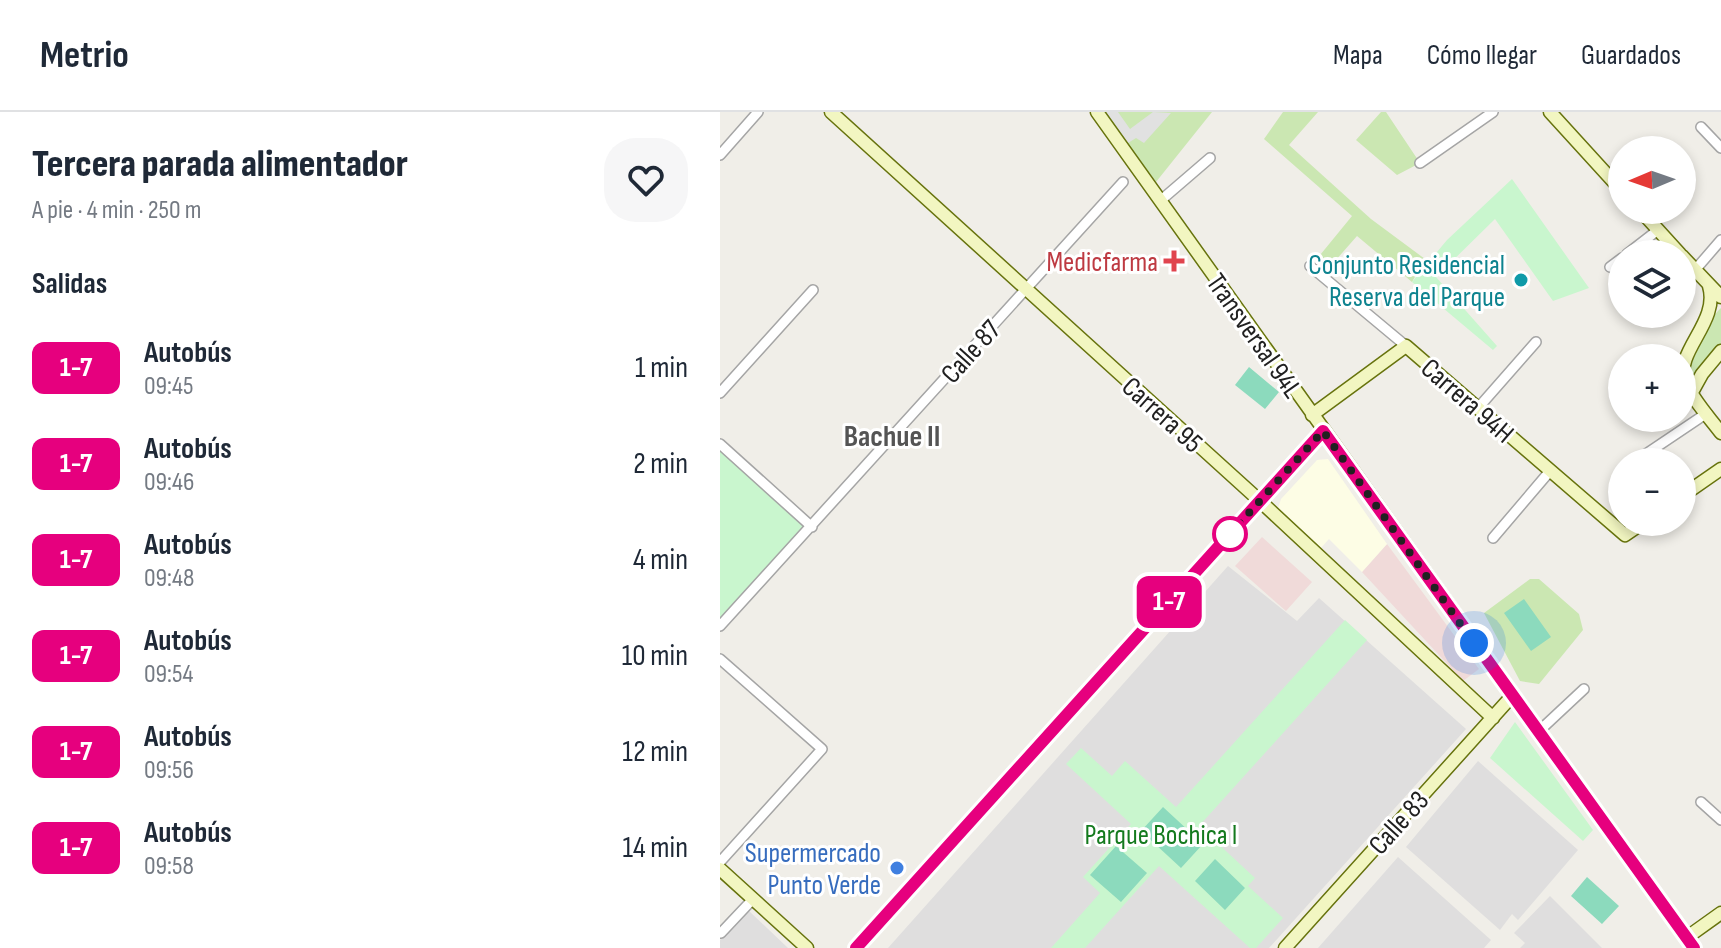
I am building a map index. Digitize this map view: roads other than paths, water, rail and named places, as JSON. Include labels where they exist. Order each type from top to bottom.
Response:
[{"type":"street","points":[[720,155],[758,112]]},
{"type":"street","name":"Carrera 95","points":[[831,112],[1260,501],[1493,718]]},
{"type":"street","name":"Transversal 94L","points":[[1097,112],[1690,943]]},
{"type":"street","points":[[1420,163],[1493,112]]},
{"type":"street","points":[[1550,112],[1608,176]]},
{"type":"street","points":[[1701,127],[1721,148]]},
{"type":"street","points":[[1160,201],[1210,158]]},
{"type":"street","name":"Calle 87","points":[[720,626],[1123,182]]},
{"type":"street","points":[[1653,224],[1667,240]]},
{"type":"street","points":[[1645,240],[1658,230]]},
{"type":"street","points":[[1696,269],[1721,240]]},
{"type":"street","name":"Carrera 94H","points":[[1310,266],[1608,520]]},
{"type":"street","points":[[1696,271],[1721,297]]},
{"type":"street","points":[[1696,344],[1712,307],[1709,286]]},
{"type":"street","points":[[720,393],[813,290]]},
{"type":"street","points":[[1478,408],[1536,342]]},
{"type":"street","points":[[1312,415],[1406,346]]},
{"type":"street","points":[[1696,385],[1721,351]]},
{"type":"street","points":[[1696,398],[1721,433]]},
{"type":"street","points":[[1655,448],[1707,413]]},
{"type":"street","points":[[856,948],[1323,431]]},
{"type":"street","points":[[720,444],[812,527]]},
{"type":"street","points":[[1696,486],[1721,469]]},
{"type":"street","points":[[1493,538],[1550,471]]},
{"type":"street","points":[[720,659],[822,749],[720,862]]},
{"type":"street","points":[[1538,732],[1584,689]]},
{"type":"street","name":"Calle 83","points":[[1285,948],[1512,696]]},
{"type":"street","points":[[1701,802],[1721,820]]},
{"type":"street","points":[[720,869],[807,948]]},
{"type":"street","points":[[721,933],[753,899]]},
{"type":"street","points":[[1690,943],[1721,913]]},
{"type":"place","name":"Medicfarma","points":[[1174,261]]},
{"type":"place","name":"Conjunto Residencial Reserva del Parque","points":[[1521,280]]},
{"type":"place","name":"Supermercado Punto Verde","points":[[897,868]]},
{"type":"district","name":"Bachue II","points":[[892,436]]},
{"type":"park label","name":"Parque Bochica I","points":[[1161,834]]}]
